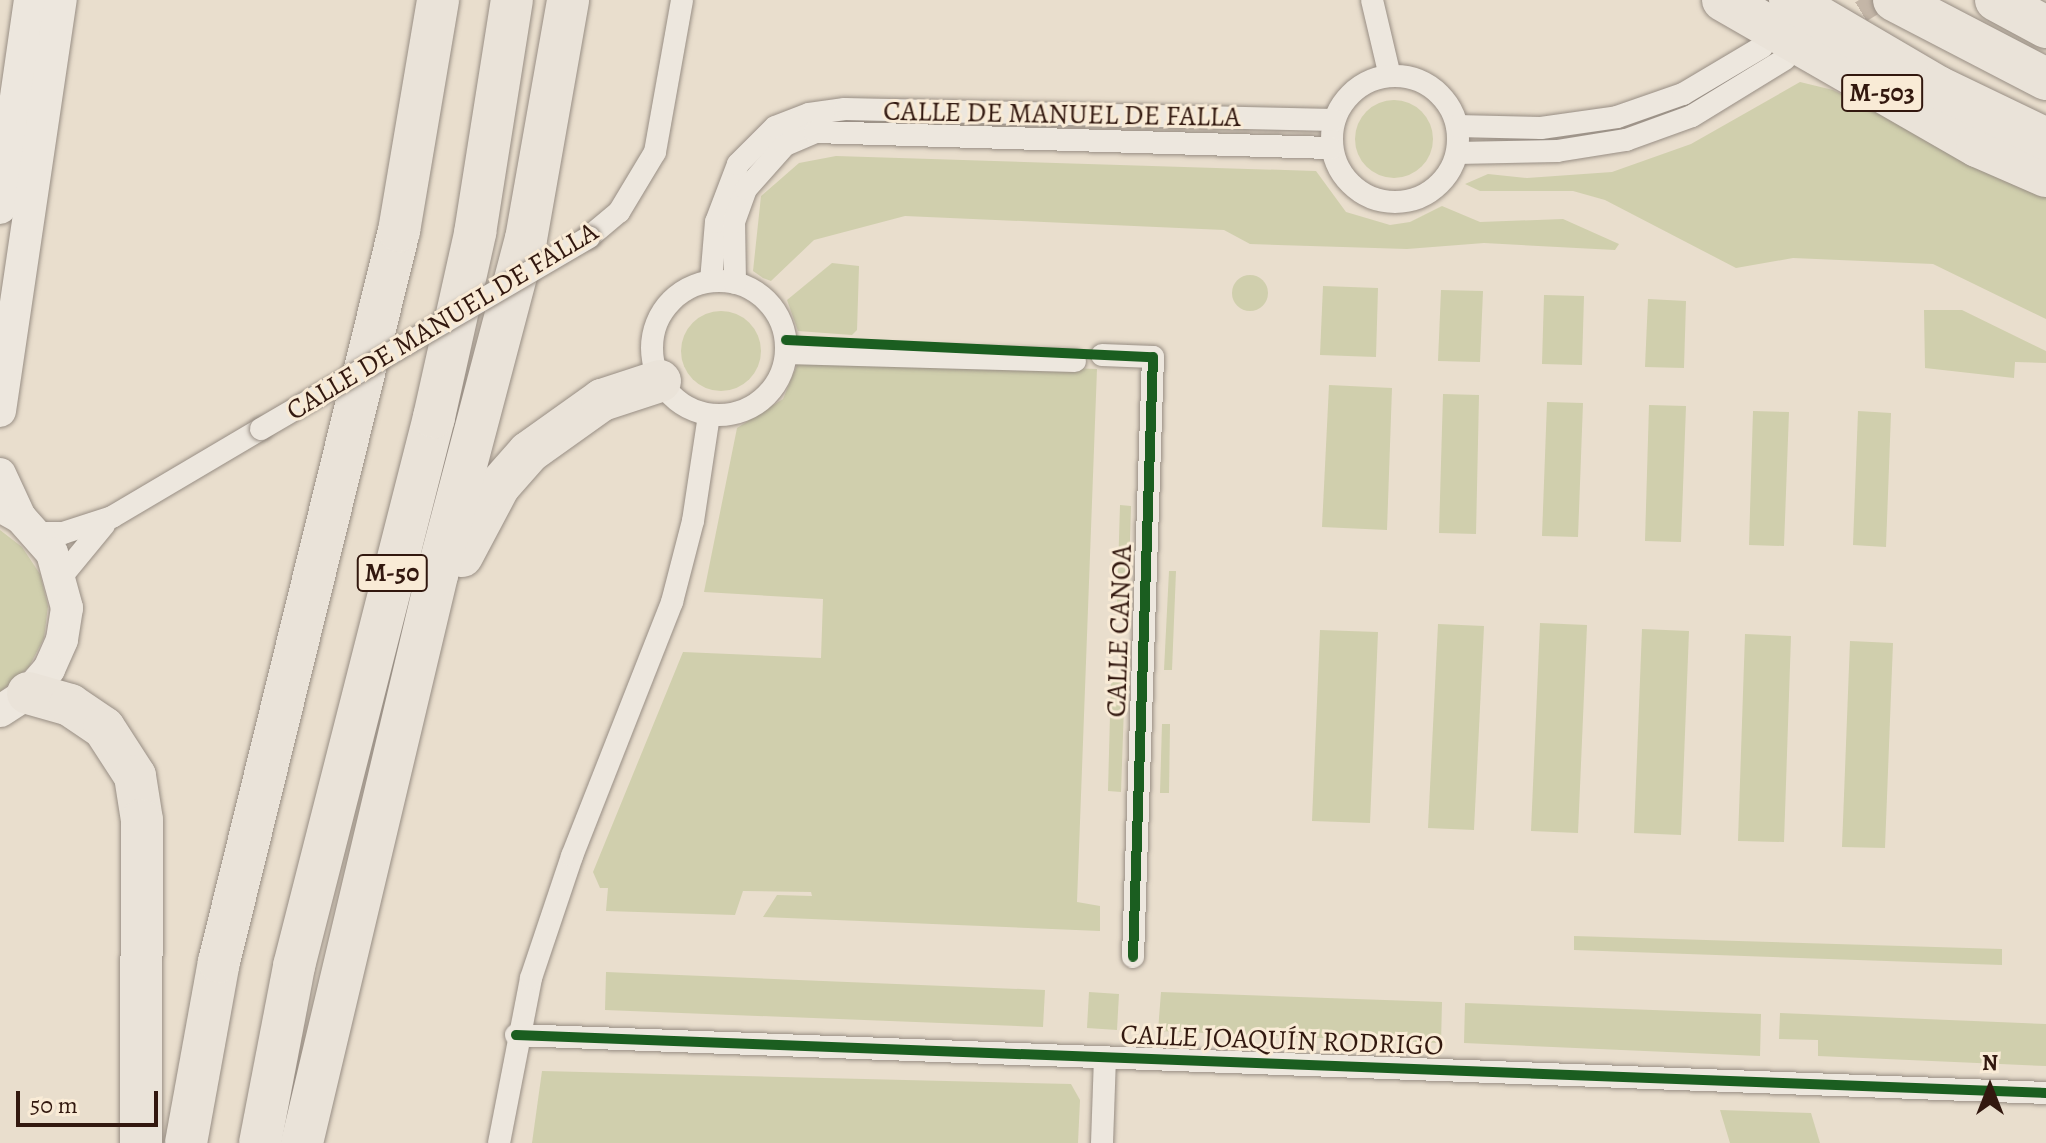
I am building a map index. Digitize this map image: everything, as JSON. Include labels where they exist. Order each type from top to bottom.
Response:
[{"type":"highway","name":"M-50","points":[[186,1143],[219,962],[399,231],[438,0]]},
{"type":"highway","name":"M-50","points":[[260,1143],[294,966],[434,417],[475,233],[512,0]]},
{"type":"highway","points":[[302,1143],[378,824],[526,239],[568,0]]},
{"type":"highway","name":"M-503","points":[[1723,0],[1977,146],[2046,176]]},
{"type":"highway","points":[[1790,0],[1938,87],[2046,139]]},
{"type":"highway","points":[[1894,0],[2046,79]]},
{"type":"highway","points":[[1943,0],[2046,57]]},
{"type":"highway","points":[[1996,0],[2046,27]]},
{"type":"highway","points":[[378,824],[470,536],[499,486],[562,425],[602,400],[660,381]]},
{"type":"highway","points":[[14,702],[70,705],[104,728],[135,776],[142,820],[141,1143]]},
{"type":"street","points":[[0,208],[30,0]]},
{"type":"street","points":[[0,411],[61,0]]},
{"type":"street","name":"CALLE DE MANUEL DE FALLA","points":[[19,518],[63,533],[112,517],[589,237],[619,212],[655,152],[682,0]]},
{"type":"street","points":[[1372,0],[1390,76]]},
{"type":"street","points":[[1457,126],[1541,128],[1617,117],[1683,94],[1762,47]]},
{"type":"street","points":[[1457,153],[1557,151],[1626,140],[1692,116],[1785,59]]},
{"type":"street","points":[[1390,76],[1408,77],[1440,94],[1457,126],[1457,153],[1437,187],[1401,203],[1363,195],[1342,175],[1331,148],[1334,120],[1355,89],[1390,76]]},
{"type":"street","name":"CALLE DE MANUEL DE FALLA","points":[[711,281],[716,222],[738,164],[775,127],[809,114],[845,109],[1334,120]]},
{"type":"street","name":"CALLE DE MANUEL DE FALLA","points":[[735,283],[734,222],[746,189],[785,145],[815,132],[1331,148]]},
{"type":"street","points":[[711,281],[735,283],[769,303],[786,346],[772,390],[754,406],[733,414],[709,415],[689,409],[660,381],[652,349],[659,317],[690,288],[711,281]]},
{"type":"street","points":[[786,346],[1074,357]]},
{"type":"street","name":"CALLE CANOA","points":[[1103,358],[1145,360],[1153,357],[1128,957]]},
{"type":"street","points":[[499,1143],[516,1035],[572,856],[672,602],[693,521],[709,415]]},
{"type":"street","points":[[0,474],[19,518],[62,576],[67,608],[62,640],[49,669],[14,702]]},
{"type":"street","name":"CALLE DE MANUEL DE FALLA","points":[[62,576],[112,517]]},
{"type":"street","name":"CALLE JOAQUÍN RODRIGO","points":[[516,1035],[2046,1093]]},
{"type":"street","points":[[1102,1143],[1105,1058]]},
{"type":"green space","points":[[1800,82],[1833,90],[2046,195],[2046,319],[1933,264],[1793,258],[1736,268],[1605,200],[1573,191],[1480,191],[1465,184],[1488,174],[1527,178],[1612,172],[1691,144]]},
{"type":"green space","points":[[1386,100],[1402,100],[1416,106],[1427,117],[1433,139],[1427,161],[1416,172],[1402,178],[1386,178],[1372,172],[1361,161],[1355,147],[1355,131],[1361,117],[1372,106]]},
{"type":"green space","points":[[836,156],[1316,171],[1346,212],[1390,225],[1410,222],[1442,206],[1480,222],[1563,219],[1619,244],[1615,250],[1484,243],[1407,249],[1250,244],[1224,230],[905,216],[814,240],[771,281],[763,278],[753,271],[761,196],[799,163]]},
{"type":"green space","points":[[832,263],[859,266],[857,330],[852,335],[798,331],[787,300]]},
{"type":"green space","points":[[1250,275],[1263,280],[1268,293],[1263,306],[1250,311],[1237,306],[1232,293],[1237,280]]},
{"type":"green space","points":[[1323,286],[1378,288],[1376,357],[1320,355]]},
{"type":"green space","points":[[1441,290],[1483,291],[1480,362],[1438,361]]},
{"type":"green space","points":[[1544,295],[1584,296],[1582,365],[1542,364]]},
{"type":"green space","points":[[1648,299],[1686,301],[1684,368],[1645,367]]},
{"type":"green space","points":[[1924,310],[1962,310],[2046,351],[2046,363],[2015,362],[2014,378],[1925,368]]},
{"type":"green space","points":[[721,311],[736,314],[749,323],[758,336],[761,351],[758,366],[749,379],[736,388],[721,391],[706,388],[693,379],[684,366],[681,351],[684,336],[693,323],[706,314]]},
{"type":"green space","points":[[800,358],[1097,369],[1077,902],[1100,906],[1100,931],[763,917],[777,895],[812,896],[811,892],[743,891],[735,915],[606,911],[608,888],[600,888],[593,872],[683,652],[821,658],[823,599],[704,592],[737,428],[783,399]]},
{"type":"green space","points":[[1329,385],[1392,388],[1387,530],[1322,527]]},
{"type":"green space","points":[[1443,394],[1479,395],[1476,534],[1439,533]]},
{"type":"green space","points":[[1547,402],[1583,403],[1578,537],[1542,536]]},
{"type":"green space","points":[[1649,405],[1686,406],[1681,542],[1645,541]]},
{"type":"green space","points":[[1753,411],[1789,412],[1784,546],[1749,545]]},
{"type":"green space","points":[[1858,411],[1891,413],[1886,547],[1853,545]]},
{"type":"green space","points":[[1120,505],[1131,506],[1128,605],[1117,605]]},
{"type":"green space","points":[[0,530],[22,547],[40,574],[48,606],[44,638],[29,667],[0,692]]},
{"type":"green space","points":[[1169,571],[1176,571],[1172,670],[1164,670]]},
{"type":"green space","points":[[1540,623],[1587,625],[1578,833],[1531,831]]},
{"type":"green space","points":[[1438,624],[1484,626],[1474,830],[1428,828]]},
{"type":"green space","points":[[1642,629],[1689,631],[1681,835],[1634,833]]},
{"type":"green space","points":[[1320,630],[1378,632],[1370,823],[1312,821]]},
{"type":"green space","points":[[1745,634],[1791,636],[1784,842],[1738,841]]},
{"type":"green space","points":[[1850,641],[1893,643],[1885,848],[1842,847]]},
{"type":"green space","points":[[1111,678],[1125,678],[1121,792],[1108,791]]},
{"type":"green space","points":[[1162,724],[1170,724],[1169,793],[1160,793]]},
{"type":"green space","points":[[1574,936],[2002,949],[2002,965],[1574,950]]},
{"type":"green space","points":[[606,972],[1045,990],[1043,1027],[605,1010]]},
{"type":"green space","points":[[1089,992],[1119,994],[1117,1030],[1087,1028]]},
{"type":"green space","points":[[1161,992],[1442,1002],[1441,1043],[1158,1031]]},
{"type":"green space","points":[[1465,1003],[1761,1014],[1760,1056],[1464,1043]]},
{"type":"green space","points":[[1780,1013],[2046,1024],[2046,1066],[1818,1056],[1818,1040],[1779,1039]]},
{"type":"green space","points":[[542,1071],[1071,1084],[1080,1100],[1078,1143],[532,1143]]},
{"type":"green space","points":[[1720,1110],[1811,1113],[1820,1143],[1730,1143]]},
{"type":"tunnel","points":[[1833,29],[1880,0]]},
{"type":"cycle path","points":[[786,340],[1153,357],[1133,957]]},
{"type":"cycle path","points":[[516,1035],[2046,1093]]}]
